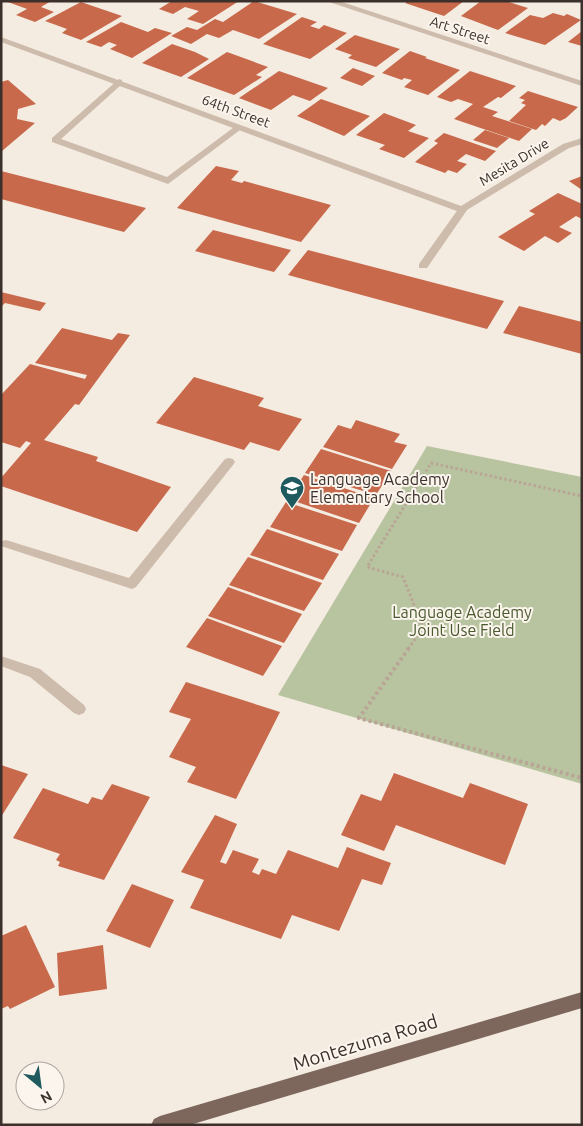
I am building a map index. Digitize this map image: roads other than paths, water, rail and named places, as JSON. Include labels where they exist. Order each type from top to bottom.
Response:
[{"type":"main road","name":"Montezuma Road","points":[[160,1125],[582,1000]]},
{"type":"street","name":"Art Street","points":[[330,1],[582,84]]},
{"type":"street","name":"64th Street","points":[[1,38],[462,210]]},
{"type":"street","points":[[119,82],[55,140],[168,181],[240,127]]},
{"type":"street","name":"Mesita Drive","points":[[462,210],[566,146],[582,141]]},
{"type":"street","points":[[423,266],[462,210]]},
{"type":"street","points":[[3,545],[132,584],[229,462]]},
{"type":"street","points":[[1,661],[35,673],[79,709]]},
{"type":"place","name":"Language Academy Elementary School","points":[[292,509]]},
{"type":"park label","name":"Language Academy Joint Use Field","points":[[462,621]]}]
